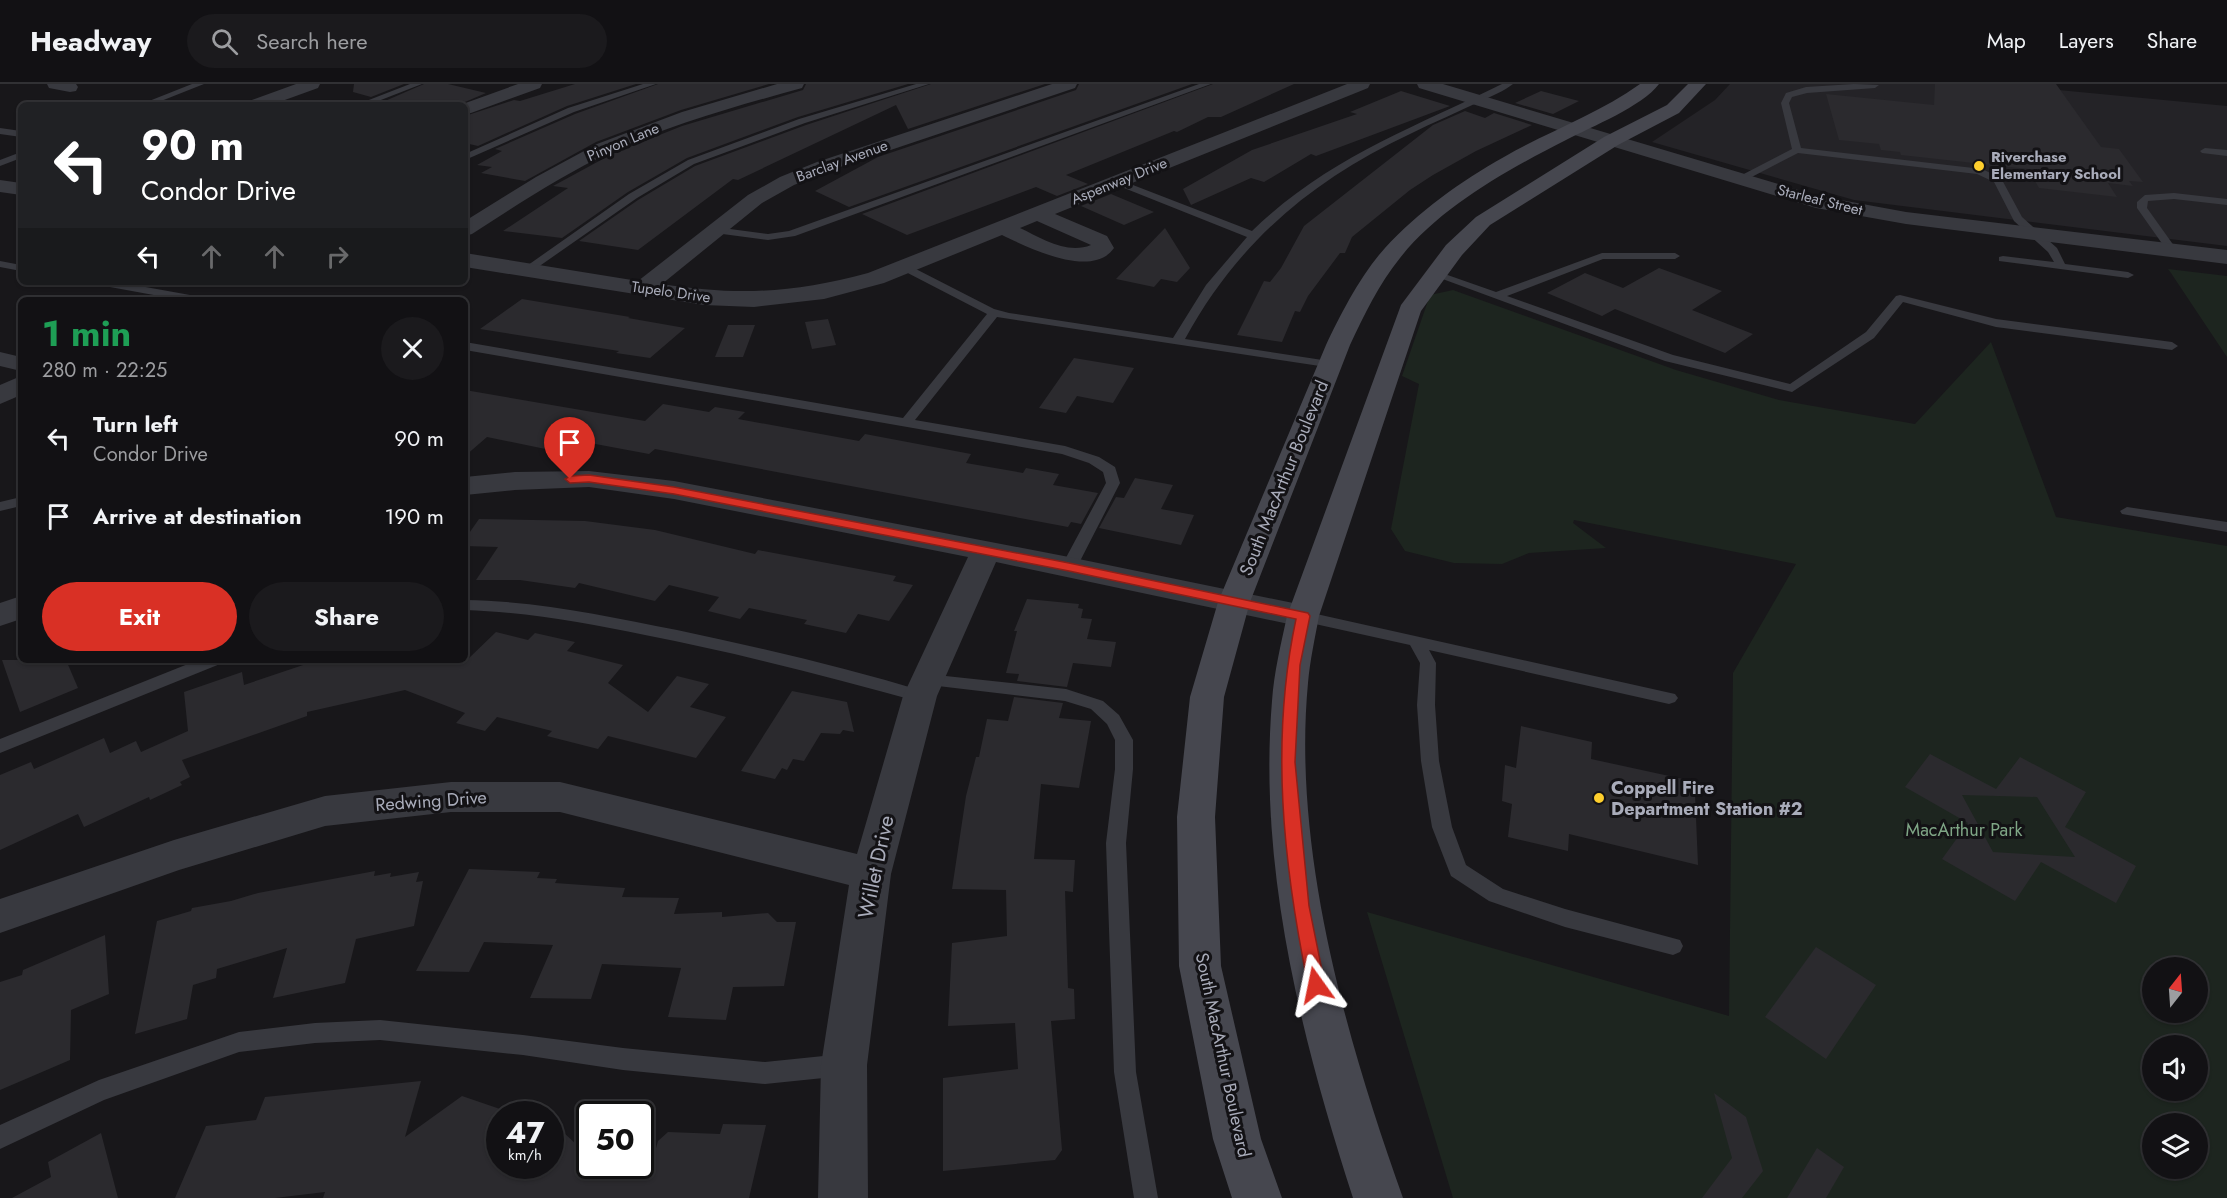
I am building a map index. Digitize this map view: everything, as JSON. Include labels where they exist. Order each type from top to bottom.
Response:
[{"type":"main road","name":"South MacArthur Boulevard","points":[[1257,1198],[1237,1139],[1199,955],[1196,818],[1206,697],[1234,602],[1329,365],[1353,313],[1391,254],[1421,224],[1456,197],[1510,161],[1622,105],[1651,84]]},
{"type":"main road","points":[[1378,1198],[1348,1116],[1324,1024],[1300,906],[1287,762],[1293,665],[1303,616],[1410,310],[1435,274],[1483,221],[1611,141],[1673,109],[1698,84]]},
{"type":"street","points":[[263,102],[312,84]]},
{"type":"street","points":[[468,108],[534,84]]},
{"type":"street","name":"Pinyon Lane","points":[[468,228],[556,174],[624,139],[686,117],[796,84]]},
{"type":"street","name":"Barclay Avenue","points":[[643,288],[755,199],[787,181],[824,166],[1067,84]]},
{"type":"street","name":"Aspenway Drive","points":[[876,278],[1362,84]]},
{"type":"street","name":"Starleaf Street","points":[[1425,84],[1816,202],[1861,212],[2227,257]]},
{"type":"street","points":[[0,186],[18,189]]},
{"type":"street","points":[[1003,228],[1065,255],[1090,255],[1103,248],[1099,241],[1039,214]]},
{"type":"street","name":"Tupelo Drive","points":[[468,260],[704,298],[754,300],[824,292],[876,278]]},
{"type":"street","points":[[0,359],[18,363]]},
{"type":"street","points":[[0,396],[18,386]]},
{"type":"street","points":[[468,486],[515,481],[589,479],[674,490],[985,553],[1069,567],[1303,616]]},
{"type":"street","name":"Willet Drive","points":[[843,1198],[844,1065],[871,874],[924,688],[985,553]]},
{"type":"street","points":[[0,615],[18,608]]},
{"type":"street","name":"Redwing Drive","points":[[0,916],[174,856],[325,811],[451,796],[560,797],[871,874]]},
{"type":"lane","points":[[152,102],[200,84]]},
{"type":"lane","points":[[368,102],[418,84]]},
{"type":"lane","points":[[468,156],[572,110],[652,84]]},
{"type":"lane","points":[[527,270],[642,190],[692,162],[802,121],[925,84]]},
{"type":"lane","points":[[716,230],[768,237],[791,234],[1207,84]]},
{"type":"lane","points":[[1176,342],[1206,290],[1254,236],[1292,200],[1350,161],[1509,84]]},
{"type":"lane","points":[[1797,150],[1785,103],[1789,95],[1806,90],[1875,85]]},
{"type":"lane","points":[[0,131],[18,134]]},
{"type":"lane","points":[[1741,179],[1797,150],[1979,171],[1998,180],[2018,219],[2053,250],[2061,266]]},
{"type":"lane","points":[[2205,151],[2227,153]]},
{"type":"lane","points":[[0,163],[18,155]]},
{"type":"lane","points":[[1117,182],[1254,236]]},
{"type":"lane","points":[[2172,250],[2142,208],[2145,198],[2174,196],[2227,202]]},
{"type":"lane","points":[[1499,296],[1602,256],[1676,256]]},
{"type":"lane","points":[[2003,259],[2128,274]]},
{"type":"lane","points":[[0,264],[18,267]]},
{"type":"lane","points":[[904,267],[995,312],[1329,365]]},
{"type":"lane","points":[[1435,274],[1669,358],[1792,388],[1870,335],[1900,298],[1996,323],[2172,346]]},
{"type":"lane","points":[[116,285],[184,297]]},
{"type":"lane","points":[[906,423],[995,312]]},
{"type":"lane","points":[[468,347],[1065,450],[1094,460],[1110,470],[1113,483],[1069,567]]},
{"type":"lane","points":[[0,507],[18,502]]},
{"type":"lane","points":[[2127,511],[2227,527]]},
{"type":"lane","points":[[468,605],[495,605],[554,612],[665,633],[865,681],[924,688],[1066,695],[1097,705],[1113,720],[1124,740],[1124,769],[1116,843],[1125,1072],[1146,1198]]},
{"type":"lane","points":[[1303,616],[1670,698]]},
{"type":"lane","points":[[1416,641],[1428,663],[1426,705],[1430,761],[1440,816],[1458,870],[1496,895],[1564,918],[1673,946]]},
{"type":"lane","points":[[0,746],[207,663]]},
{"type":"lane","points":[[0,1137],[99,1091],[239,1042],[315,1033],[380,1030],[765,1073],[844,1065]]},
{"type":"shaded area","name":"Riverchase Elementary School","points":[[1730,84],[1995,84],[2227,106],[2227,246],[1854,200],[1652,142],[1715,100]]},
{"type":"green space","points":[[2168,269],[2227,276],[2227,357],[2171,273]]},
{"type":"green space","name":"MacArthur Park","points":[[1453,290],[1676,370],[1779,400],[1915,424],[1991,342],[2056,517],[2227,546],[2227,1198],[1453,1198],[1367,912],[1729,1016],[1733,673],[1796,564],[1574,520],[1573,523],[1606,548],[1529,553],[1502,564],[1454,563],[1405,551],[1391,529],[1419,384],[1402,376],[1430,295]]},
{"type":"building","points":[[354,84],[404,84],[371,97],[353,92]]},
{"type":"building","points":[[424,84],[448,84],[486,93],[465,102],[385,101]]},
{"type":"building","points":[[575,84],[636,84],[567,106],[478,146],[468,144],[468,115],[514,100],[520,101]]},
{"type":"building","points":[[658,84],[769,84],[681,110],[596,142],[525,181],[481,173],[492,167],[477,165],[502,151],[495,149],[575,114]]},
{"type":"building","points":[[806,84],[908,84],[798,117],[687,158],[628,192],[562,238],[503,231],[568,188],[553,186],[612,154],[682,126],[803,90]]},
{"type":"building","points":[[931,84],[1045,84],[908,129],[896,105],[738,180],[733,179],[638,250],[579,241],[638,200],[695,166],[806,125]]},
{"type":"building","points":[[1079,84],[1192,84],[849,207],[815,191],[878,157],[1076,90]]},
{"type":"building","points":[[1213,84],[1294,84],[1221,117],[1208,117],[1177,132],[1174,131],[1066,175],[1088,184],[1057,196],[1036,187],[907,235],[862,214]]},
{"type":"building","points":[[1935,84],[2056,84],[2101,147],[2119,149],[2143,182],[2129,181],[2133,186],[2108,183],[2117,197],[2039,188],[2028,169],[1901,155],[1900,152],[1881,150],[1879,144],[1839,140],[1826,94],[1934,105]]},
{"type":"building","points":[[1401,91],[1450,106],[1316,156],[1311,154],[1264,182],[1251,178],[1191,205],[1183,189],[1252,150],[1357,114],[1350,112]]},
{"type":"building","points":[[1541,91],[1579,101],[1553,114],[1515,103]]},
{"type":"building","points":[[1465,111],[1485,118],[1494,113],[1532,125],[1476,151],[1433,175],[1410,190],[1352,237],[1345,253],[1340,253],[1308,296],[1300,312],[1295,311],[1282,342],[1237,335],[1264,281],[1270,282],[1281,268],[1304,226],[1433,125]]},
{"type":"building","points":[[1111,194],[1154,212],[1124,225],[1081,206]]},
{"type":"building","points":[[1165,228],[1190,268],[1177,282],[1161,279],[1154,287],[1116,279]]},
{"type":"building","points":[[1659,268],[1722,291],[1692,310],[1753,334],[1725,353],[1615,309],[1602,316],[1547,293],[1585,273],[1623,288]]},
{"type":"building","points":[[522,299],[685,328],[650,358],[480,329]]},
{"type":"building","points":[[828,319],[836,345],[812,349],[805,322]]},
{"type":"building","points":[[728,325],[755,325],[743,357],[715,357]]},
{"type":"building","points":[[1074,358],[1134,368],[1113,403],[1077,396],[1066,413],[1039,408]]},
{"type":"building","points":[[468,391],[645,421],[663,404],[709,412],[715,407],[745,412],[738,419],[859,441],[865,434],[971,454],[966,463],[1023,473],[1026,468],[1059,474],[1053,485],[1098,493],[1081,524],[1071,522],[1068,527],[655,449],[649,454],[574,440],[560,452],[487,437],[468,453]]},
{"type":"building","points":[[1135,478],[1173,485],[1161,509],[1194,515],[1181,545],[1099,528],[1116,497],[1124,498]]},
{"type":"building","points":[[479,519],[585,521],[655,530],[755,554],[758,550],[896,576],[893,581],[913,585],[889,621],[858,614],[846,633],[804,624],[807,620],[749,608],[740,619],[708,611],[719,597],[669,585],[655,601],[579,583],[575,588],[520,580],[476,580],[498,547],[468,546],[468,535]]},
{"type":"building","points":[[1027,599],[1079,604],[1078,608],[1083,609],[1081,618],[1092,619],[1087,639],[1116,642],[1111,667],[1073,663],[1067,687],[1017,681],[1019,674],[1006,673],[1017,631],[1014,631]]},
{"type":"building","points":[[496,632],[528,640],[535,633],[575,642],[567,651],[623,665],[608,683],[648,712],[677,676],[709,684],[690,707],[726,717],[696,758],[608,736],[598,749],[547,736],[552,731],[497,717],[485,731],[456,723],[465,713],[405,690],[307,712],[307,716],[182,760],[190,777],[180,782],[182,785],[150,800],[149,797],[84,827],[78,814],[0,850],[0,775],[31,762],[34,769],[104,738],[110,753],[136,741],[141,752],[188,731],[184,692],[242,672],[244,685],[309,663],[468,663],[468,659]]},
{"type":"building","points":[[2,660],[18,660],[18,663],[67,663],[78,688],[20,712]]},
{"type":"building","points":[[792,691],[847,702],[854,732],[843,730],[840,734],[821,733],[804,761],[793,759],[787,770],[782,768],[775,779],[741,771]]},
{"type":"building","points":[[1014,697],[1063,703],[1059,718],[1091,721],[1079,788],[1041,784],[1034,859],[1075,860],[1073,892],[1065,891],[1068,988],[1074,989],[1075,1019],[1051,1021],[1062,1150],[1055,1160],[943,1171],[943,1078],[1018,1069],[1015,1023],[948,1026],[952,943],[1007,936],[1006,890],[952,889],[966,796],[976,757],[979,757],[987,719],[1008,721]]},
{"type":"building","name":"Coppell Fire Department Station #2","points":[[1521,726],[1592,742],[1591,759],[1683,779],[1683,791],[1695,794],[1698,865],[1569,834],[1568,851],[1508,837],[1512,804],[1502,801],[1505,765],[1516,768]]},
{"type":"building","points":[[1930,754],[1996,789],[2020,757],[2086,792],[2065,827],[2136,866],[2116,903],[2041,862],[2015,901],[1942,859],[1968,823],[1905,787]],"holes":[[[1962,795],[2037,797],[2075,857],[1993,852]]]},
{"type":"building","points":[[469,869],[540,872],[537,878],[557,879],[555,883],[625,888],[622,897],[679,898],[674,914],[722,912],[722,917],[768,913],[777,922],[796,922],[784,986],[733,987],[726,1020],[668,1017],[681,968],[602,964],[591,999],[530,998],[553,945],[484,942],[469,972],[416,971]]},
{"type":"building","points":[[375,871],[374,876],[391,873],[390,877],[419,872],[416,882],[423,881],[414,926],[356,939],[345,983],[273,998],[287,948],[217,969],[216,978],[193,985],[187,1019],[135,1034],[157,921],[191,911],[192,908]]},
{"type":"building","points":[[105,935],[109,994],[71,1010],[70,1060],[0,1090],[0,982],[22,975],[23,970]]},
{"type":"building","points":[[1816,947],[1876,985],[1826,1059],[1765,1017]]},
{"type":"building","points":[[421,1081],[405,1137],[462,1096],[486,1104],[486,1179],[564,1179],[564,1133],[576,1144],[576,1179],[654,1179],[654,1155],[658,1141],[668,1132],[720,1134],[723,1124],[766,1125],[749,1198],[323,1198],[325,1192],[275,1198],[175,1198],[206,1126],[256,1120],[265,1097]]},
{"type":"building","points":[[1714,1093],[1746,1117],[1763,1171],[1742,1198],[1702,1198],[1732,1158]]},
{"type":"building","points":[[101,1133],[118,1198],[12,1198],[51,1177],[48,1162]]},
{"type":"building","points":[[1817,1148],[1844,1167],[1826,1198],[1787,1198]]},
{"type":"place","name":"Riverchase Elementary School","points":[[1979,166]]},
{"type":"place","name":"Coppell Fire Department Station #2","points":[[1599,798]]},
{"type":"route","points":[[570,479],[589,479],[674,490],[985,553],[1069,567],[1303,616],[1293,665],[1287,762],[1300,906],[1316,985]]}]
